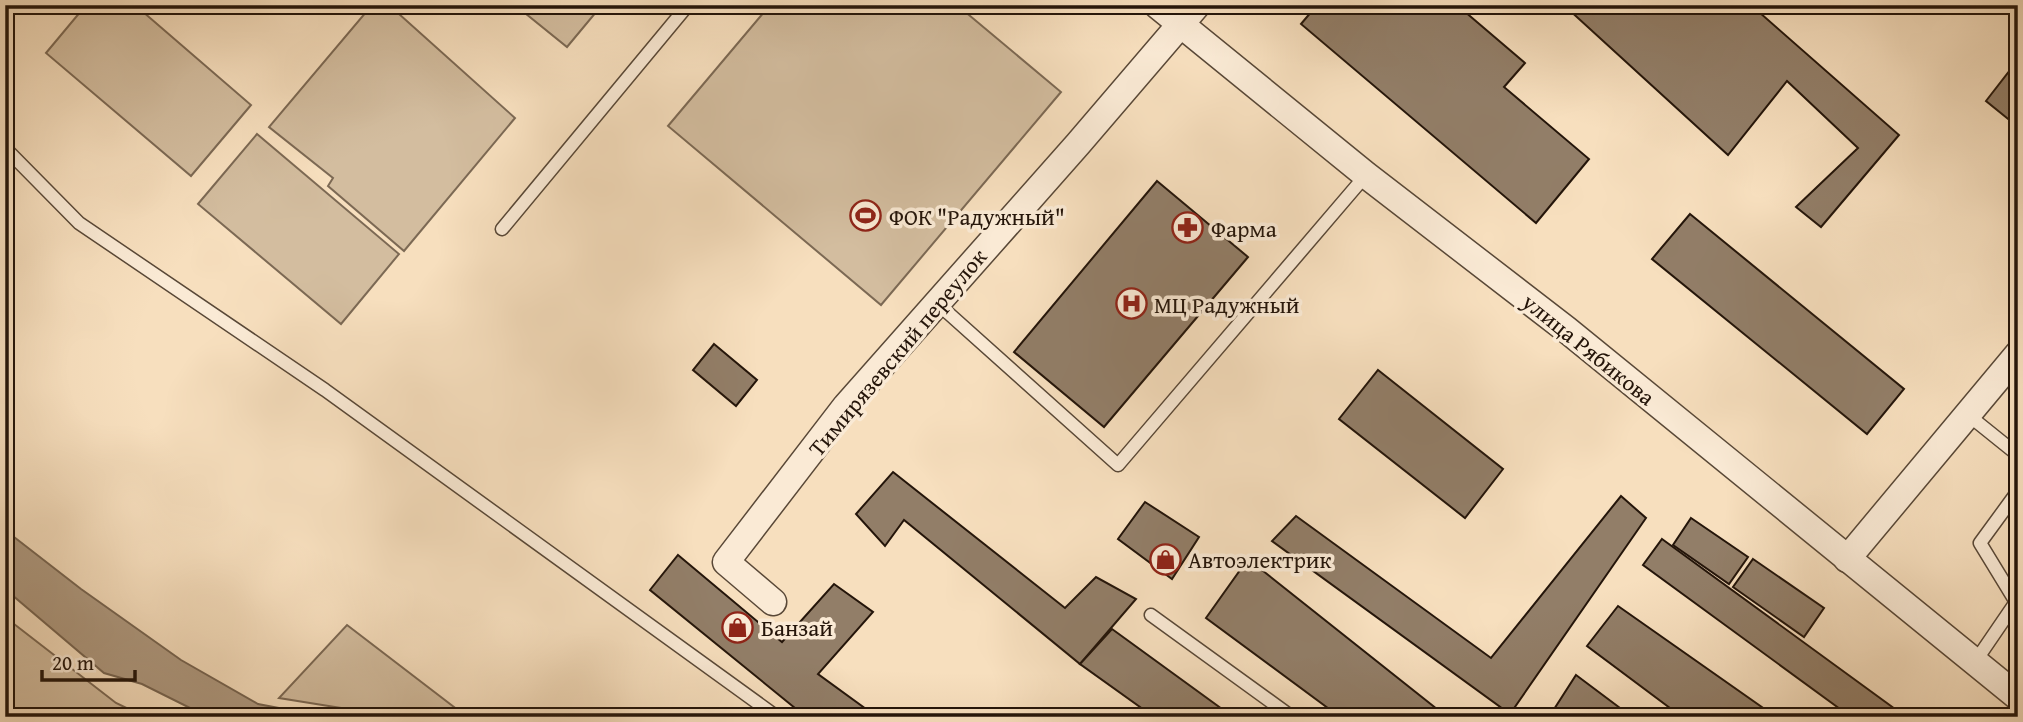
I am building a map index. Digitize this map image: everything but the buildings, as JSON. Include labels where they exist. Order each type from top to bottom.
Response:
[{"type":"street","name":"улица Рябикова","points":[[1157,5],[1189,15],[1366,175],[1567,330],[2018,697]]},
{"type":"street","name":"Тимирязевский переулок","points":[[773,602],[726,562],[846,406],[1189,15]]},
{"type":"street","points":[[1847,559],[2018,354]]},
{"type":"lane","points":[[502,229],[688,5]]},
{"type":"lane","points":[[5,148],[79,223],[325,390],[777,717]]},
{"type":"lane","points":[[937,303],[1118,466],[1366,175]]},
{"type":"lane","points":[[1967,414],[2018,455]]},
{"type":"lane","points":[[1975,662],[2016,602],[1980,543],[2018,491]]},
{"type":"lane","points":[[1151,615],[1292,717]]},
{"type":"shaded area","points":[[86,5],[135,5],[251,105],[191,176],[46,53]]},
{"type":"shaded area","points":[[372,5],[389,5],[515,118],[404,251],[328,186],[333,178],[269,127]]},
{"type":"shaded area","points":[[515,5],[602,5],[567,47]]},
{"type":"shaded area","name":"ФОК \"Радужный\"","points":[[770,5],[957,5],[1061,92],[881,305],[668,126]]},
{"type":"shaded area","points":[[257,134],[399,254],[341,324],[198,204]]},
{"type":"shaded area","points":[[5,530],[81,589],[181,660],[258,704],[326,717],[208,717],[142,684],[104,673],[5,589]]},
{"type":"shaded area","points":[[5,617],[116,703],[145,717],[5,717]]},
{"type":"shaded area","points":[[347,625],[467,717],[397,717],[279,698]]},
{"type":"place","name":"ФОК \"Радужный\"","points":[[866,216]]},
{"type":"place","name":"Фарма","points":[[1188,228]]},
{"type":"place","name":"МЦ Радужный","points":[[1131,304]]},
{"type":"place","name":"Автоэлектрик","points":[[1165,559]]},
{"type":"place","name":"Банзай","points":[[738,627]]}]
